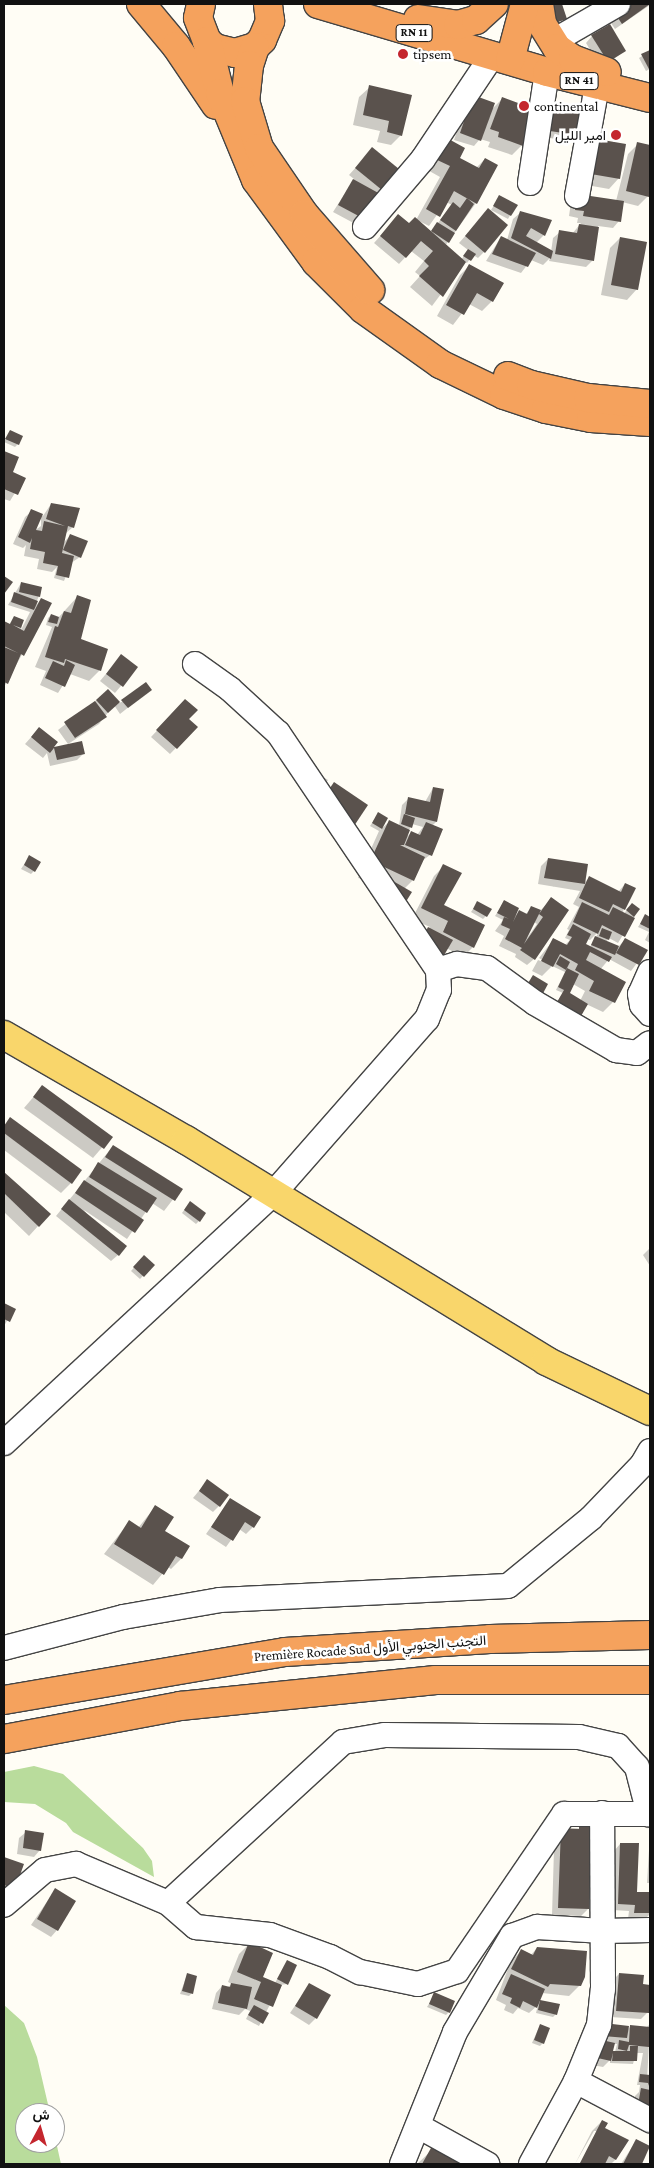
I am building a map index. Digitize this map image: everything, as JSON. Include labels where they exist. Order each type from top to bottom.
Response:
[{"type":"highway","points":[[141,4],[176,46],[238,140]]},
{"type":"highway","points":[[268,4],[270,22],[268,31],[255,47],[249,65],[245,101],[259,148],[287,192],[357,279],[438,343],[483,366],[550,390],[588,398],[650,404]]},
{"type":"highway","points":[[369,20],[396,14],[458,25],[476,20],[494,4]]},
{"type":"highway","points":[[501,58],[525,4]]},
{"type":"highway","points":[[539,4],[542,24],[552,42],[573,59],[626,81],[647,97]]},
{"type":"highway","name":"RN 11","points":[[325,5],[369,20],[501,58]]},
{"type":"highway","points":[[197,18],[220,93],[256,180],[284,222],[316,262],[388,330],[440,364],[521,401],[546,410],[591,418],[650,422]]},
{"type":"highway","points":[[197,18],[230,53],[255,47]]},
{"type":"highway","name":"RN 41","points":[[501,58],[597,86],[647,97]]},
{"type":"highway","name":"Première Rocade Sud التجنب الجنوبي الأول","points":[[4,1700],[285,1652],[490,1638],[650,1636]]},
{"type":"highway","points":[[4,1739],[180,1706],[436,1680],[650,1680]]},
{"type":"main road","points":[[4,1035],[273,1194],[546,1361],[646,1404]]},
{"type":"street","points":[[552,42],[618,4]]},
{"type":"street","points":[[366,227],[423,159],[501,58]]},
{"type":"street","points":[[530,184],[547,72]]},
{"type":"street","points":[[577,196],[597,86]]},
{"type":"street","points":[[4,1443],[273,1194],[427,1019],[439,990],[438,970],[278,733],[230,689],[195,664]]},
{"type":"street","points":[[438,970],[457,964],[487,968],[535,1003],[616,1050],[637,1053],[650,1043]]},
{"type":"street","points":[[650,972],[640,994],[642,1005],[650,1014]]},
{"type":"street","points":[[4,1648],[123,1617],[220,1600],[508,1586],[591,1518],[642,1466],[650,1451]]},
{"type":"street","points":[[4,1905],[45,1870],[76,1864],[168,1903],[196,1927],[270,1935],[330,1957],[360,1972],[418,1984],[457,1971],[564,1814],[650,1814],[636,1767],[618,1746],[579,1737],[386,1735],[343,1742],[168,1903]]},
{"type":"street","points":[[531,2164],[576,2082],[599,2025],[603,1989],[602,1814]]},
{"type":"street","points":[[402,2164],[420,2127],[455,2032],[512,1936],[537,1927],[603,1931],[650,1930]]},
{"type":"street","points":[[576,2082],[650,2120]]},
{"type":"street","points":[[420,2127],[488,2164]]},
{"type":"green space","points":[[34,1766],[63,1774],[84,1793],[143,1848],[152,1861],[154,1877],[73,1832],[66,1823],[35,1804],[4,1802],[4,1772]]},
{"type":"green space","points":[[4,2005],[24,2023],[37,2057],[48,2103],[15,2103],[15,2153],[59,2153],[61,2164],[4,2164]]},
{"type":"building","points":[[562,4],[567,19],[555,23],[549,6]]},
{"type":"building","points":[[627,4],[650,4],[622,24],[614,12]]},
{"type":"building","points":[[610,24],[626,51],[608,62],[591,35]]},
{"type":"building","points":[[650,50],[650,71],[641,54]]},
{"type":"building","points":[[369,85],[412,95],[402,136],[387,132],[389,121],[363,115]]},
{"type":"building","points":[[473,95],[495,103],[481,141],[460,133]]},
{"type":"building","points":[[502,97],[537,110],[523,146],[498,137],[499,132],[490,129]]},
{"type":"building","points":[[546,109],[580,114],[577,135],[543,130]]},
{"type":"building","points":[[445,137],[465,148],[460,158],[479,168],[485,158],[498,165],[477,204],[454,191],[440,217],[426,209],[450,166],[433,158]]},
{"type":"building","points":[[591,138],[626,144],[620,179],[585,173]]},
{"type":"building","points":[[637,142],[650,145],[649,197],[626,191]]},
{"type":"building","points":[[372,147],[399,169],[382,190],[355,168]]},
{"type":"building","points":[[353,179],[382,195],[368,221],[338,205]]},
{"type":"building","points":[[577,194],[624,201],[621,222],[583,216],[584,211],[575,210]]},
{"type":"building","points":[[499,195],[518,205],[511,216],[493,206]]},
{"type":"building","points":[[467,198],[474,204],[456,231],[440,220],[453,202],[460,208]]},
{"type":"building","points":[[488,208],[508,225],[485,253],[465,236]]},
{"type":"building","points":[[520,211],[552,220],[545,236],[531,228],[526,236],[553,251],[551,259],[511,238]]},
{"type":"building","points":[[398,214],[409,223],[415,217],[466,262],[443,297],[419,276],[429,266],[424,261],[433,251],[421,241],[406,258],[380,236]]},
{"type":"building","points":[[437,222],[455,233],[449,243],[431,231]]},
{"type":"building","points":[[579,224],[599,227],[594,261],[555,254],[559,230],[577,233]]},
{"type":"building","points":[[501,236],[536,253],[528,267],[492,254]]},
{"type":"building","points":[[620,237],[647,242],[638,290],[611,285]]},
{"type":"building","points":[[468,249],[476,254],[471,261],[463,256]]},
{"type":"building","points":[[469,264],[504,283],[493,302],[477,293],[464,315],[446,305]]},
{"type":"building","points":[[10,430],[23,436],[19,445],[5,439]]},
{"type":"building","points":[[4,451],[19,457],[13,472],[26,478],[18,495],[4,489]]},
{"type":"building","points":[[51,503],[80,508],[74,528],[68,526],[62,553],[74,556],[69,578],[56,575],[58,566],[43,563],[45,552],[30,549],[32,538],[30,543],[18,537],[31,509],[43,514],[36,530],[42,531],[44,521],[65,526],[46,519]]},
{"type":"building","points":[[70,534],[88,541],[81,558],[63,550]]},
{"type":"building","points":[[4,576],[13,582],[4,594]]},
{"type":"building","points":[[21,582],[42,587],[40,597],[19,592]]},
{"type":"building","points":[[14,592],[38,601],[34,610],[11,602]]},
{"type":"building","points":[[77,595],[91,600],[81,639],[108,649],[101,671],[65,659],[64,663],[45,657],[55,626],[58,627],[64,611],[71,613]]},
{"type":"building","points":[[41,598],[52,603],[24,656],[21,654],[8,684],[4,682],[4,647],[18,653],[4,646],[4,621],[10,624],[14,616],[24,620],[21,628],[13,625],[24,631]]},
{"type":"building","points":[[51,614],[59,617],[57,624],[48,622]]},
{"type":"building","points":[[121,654],[138,667],[123,687],[106,674]]},
{"type":"building","points":[[66,660],[75,665],[65,687],[45,678],[53,661],[64,666]]},
{"type":"building","points":[[146,682],[152,690],[128,708],[121,700]]},
{"type":"building","points":[[108,689],[120,702],[108,713],[96,700]]},
{"type":"building","points":[[185,699],[198,710],[189,719],[198,727],[177,749],[156,730]]},
{"type":"building","points":[[95,701],[107,717],[75,738],[64,722]]},
{"type":"building","points":[[39,727],[58,742],[54,747],[82,741],[85,754],[57,760],[54,748],[50,753],[31,737]]},
{"type":"building","points":[[334,782],[368,805],[354,826],[320,803]]},
{"type":"building","points":[[433,787],[444,789],[437,822],[405,814],[408,797],[430,802]]},
{"type":"building","points":[[378,812],[388,818],[382,829],[372,823]]},
{"type":"building","points":[[404,814],[415,818],[412,828],[401,824]]},
{"type":"building","points":[[389,820],[410,830],[404,845],[400,845],[425,857],[414,881],[380,865],[367,868]]},
{"type":"building","points":[[426,822],[443,829],[432,856],[405,845],[411,831],[420,835]]},
{"type":"building","points":[[29,855],[41,862],[35,872],[24,865]]},
{"type":"building","points":[[548,858],[588,864],[585,884],[544,878]]},
{"type":"building","points":[[443,864],[462,873],[444,905],[485,925],[474,948],[443,932],[448,921],[421,908]]},
{"type":"building","points":[[589,876],[621,892],[625,883],[636,888],[625,910],[613,904],[609,912],[579,898]]},
{"type":"building","points":[[393,881],[412,892],[402,908],[386,891]]},
{"type":"building","points":[[551,897],[569,910],[535,960],[520,950],[522,948],[505,939],[510,929],[501,925],[504,917],[509,919],[497,913],[504,900],[519,908],[513,922],[519,910],[527,914],[531,906],[541,910],[539,914]],"holes":[[[539,914],[543,917],[524,944]]]},
{"type":"building","points":[[477,901],[492,909],[487,917],[473,909]]},
{"type":"building","points":[[582,902],[609,915],[613,907],[635,918],[625,937],[602,925],[598,934],[573,922]]},
{"type":"building","points":[[632,903],[640,909],[634,917],[626,910]]},
{"type":"building","points":[[645,914],[650,917],[650,929],[640,924]]},
{"type":"building","points":[[573,924],[591,934],[586,944],[612,957],[609,962],[590,952],[586,960],[626,982],[615,1003],[589,991],[594,981],[575,970],[578,964],[560,954],[553,967],[541,961],[553,938],[567,945],[572,937],[567,935]]},
{"type":"building","points":[[428,927],[453,940],[443,957],[419,944]]},
{"type":"building","points":[[602,928],[612,932],[609,940],[599,936]]},
{"type":"building","points":[[595,936],[619,946],[615,955],[591,945]]},
{"type":"building","points":[[625,938],[648,950],[639,965],[616,953]]},
{"type":"building","points":[[560,956],[570,962],[566,970],[556,964]]},
{"type":"building","points":[[567,968],[579,974],[570,993],[588,1004],[577,1023],[553,1009],[564,990],[558,987]]},
{"type":"building","points":[[533,975],[548,984],[541,997],[525,988]]},
{"type":"building","points":[[42,1085],[113,1137],[104,1149],[33,1097]]},
{"type":"building","points":[[10,1117],[82,1170],[72,1184],[4,1133],[4,1126]]},
{"type":"building","points":[[113,1145],[183,1189],[175,1201],[105,1157]]},
{"type":"building","points":[[98,1162],[157,1198],[147,1213],[89,1177]]},
{"type":"building","points":[[4,1172],[51,1214],[39,1227],[4,1193]]},
{"type":"building","points":[[84,1180],[144,1220],[135,1233],[75,1193]]},
{"type":"building","points":[[69,1199],[127,1246],[119,1256],[61,1209]]},
{"type":"building","points":[[190,1201],[206,1213],[200,1222],[184,1210]]},
{"type":"building","points":[[144,1255],[155,1265],[144,1277],[133,1267]]},
{"type":"building","points":[[4,1303],[16,1309],[10,1322],[4,1319]]},
{"type":"building","points":[[207,1479],[229,1495],[220,1507],[199,1491]]},
{"type":"building","points":[[230,1498],[261,1517],[254,1528],[245,1522],[233,1541],[211,1527]]},
{"type":"building","points":[[155,1505],[174,1517],[165,1531],[190,1546],[182,1559],[176,1556],[164,1575],[114,1544],[129,1520],[141,1528]]},
{"type":"building","points":[[579,1825],[597,1826],[591,1842],[589,1909],[558,1908],[561,1828],[579,1829]]},
{"type":"building","points":[[25,1830],[44,1833],[41,1851],[23,1848]]},
{"type":"building","points":[[620,1843],[639,1843],[637,1892],[650,1892],[650,1913],[634,1913],[635,1905],[618,1904]]},
{"type":"building","points":[[4,1857],[24,1864],[15,1889],[4,1885]]},
{"type":"building","points":[[55,1888],[76,1901],[58,1931],[37,1919]]},
{"type":"building","points":[[249,1942],[273,1953],[263,1977],[282,1985],[273,2007],[254,1999],[261,1982],[237,1972]]},
{"type":"building","points":[[537,1947],[587,1951],[585,1977],[581,1986],[550,1984],[548,1987],[511,1969],[521,1949],[533,1955]]},
{"type":"building","points":[[287,1960],[297,1965],[288,1985],[277,1979]]},
{"type":"building","points":[[187,1973],[197,1976],[193,1994],[182,1991]]},
{"type":"building","points":[[619,1973],[644,1975],[643,1984],[650,1985],[649,2013],[616,2011]]},
{"type":"building","points":[[511,1974],[545,1989],[537,2008],[523,2001],[520,2008],[510,2003],[512,1998],[502,1994]]},
{"type":"building","points":[[231,1983],[252,1987],[247,2009],[218,2003],[222,1985],[230,1987]]},
{"type":"building","points":[[309,1983],[331,1995],[317,2019],[295,2006]]},
{"type":"building","points":[[434,1992],[455,2001],[450,2013],[429,2004]]},
{"type":"building","points":[[540,2000],[560,2004],[557,2015],[538,2010]]},
{"type":"building","points":[[254,2005],[269,2013],[263,2024],[248,2015]]},
{"type":"building","points":[[604,2023],[629,2026],[627,2038],[603,2036]]},
{"type":"building","points":[[540,2024],[550,2028],[544,2044],[534,2040]]},
{"type":"building","points":[[630,2025],[650,2027],[649,2047],[629,2045],[627,2051],[618,2049],[619,2040],[629,2042]]},
{"type":"building","points":[[597,2039],[615,2043],[613,2051],[630,2051],[630,2046],[638,2046],[637,2061],[612,2061],[613,2053],[611,2061],[593,2057]]},
{"type":"building","points":[[640,2074],[650,2075],[650,2089],[648,2083],[639,2082]]},
{"type":"building","points":[[641,2088],[650,2090],[650,2112],[637,2110]]},
{"type":"building","points":[[602,2120],[608,2123],[605,2128],[629,2140],[616,2160],[609,2156],[605,2164],[582,2164],[580,2163]]},
{"type":"building","points":[[636,2139],[650,2146],[642,2164],[623,2164]]},
{"type":"building","points":[[431,2148],[439,2148],[468,2164],[422,2164]]},
{"type":"place","name":"tipsem","points":[[403,54]]},
{"type":"place","name":"continental","points":[[524,106]]},
{"type":"place","name":"امير الليل","points":[[616,135]]}]
